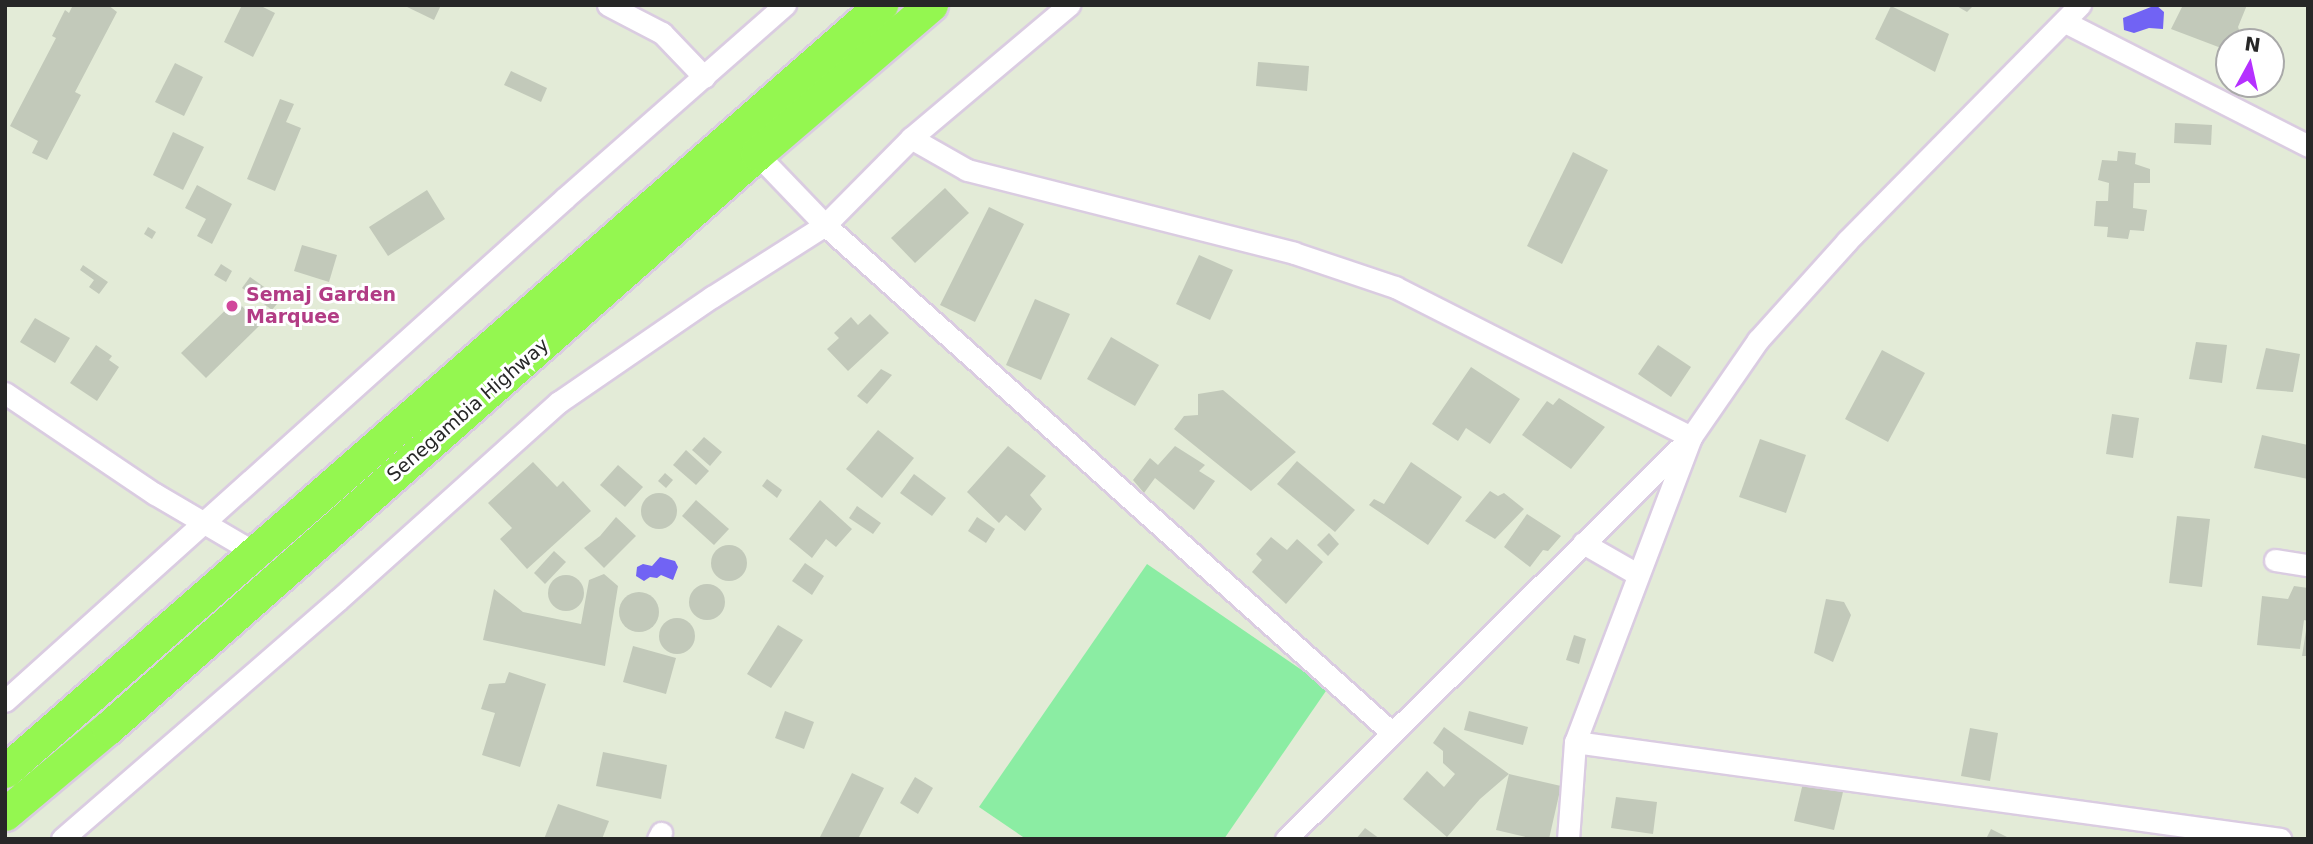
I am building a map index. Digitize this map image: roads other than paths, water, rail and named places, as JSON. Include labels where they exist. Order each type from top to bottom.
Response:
[{"type":"main road","name":"Senegambia Highway","points":[[5,771],[86,703],[254,552],[881,5]]},
{"type":"main road","name":"Senegambia Highway","points":[[5,814],[108,728],[757,154],[931,5]]},
{"type":"street","points":[[608,5],[662,33],[704,78]]},
{"type":"street","points":[[5,701],[565,198],[785,5]]},
{"type":"street","points":[[62,839],[338,600],[559,402],[712,297],[825,225],[911,138],[1069,5]]},
{"type":"street","points":[[1286,839],[1690,437],[1758,340],[1847,241],[2080,5]]},
{"type":"street","points":[[2065,22],[2308,146]]},
{"type":"street","points":[[911,138],[967,170],[1294,253],[1395,287],[1690,437]]},
{"type":"street","points":[[757,154],[825,225],[1391,732]]},
{"type":"street","points":[[5,393],[155,494],[254,552]]},
{"type":"street","points":[[1567,839],[1575,743],[1690,437]]},
{"type":"street","points":[[1583,543],[1637,574]]},
{"type":"street","points":[[2275,560],[2308,565]]},
{"type":"street","points":[[1575,743],[2280,839]]},
{"type":"place","name":"Semaj Garden Marquee","points":[[232,306]]}]
